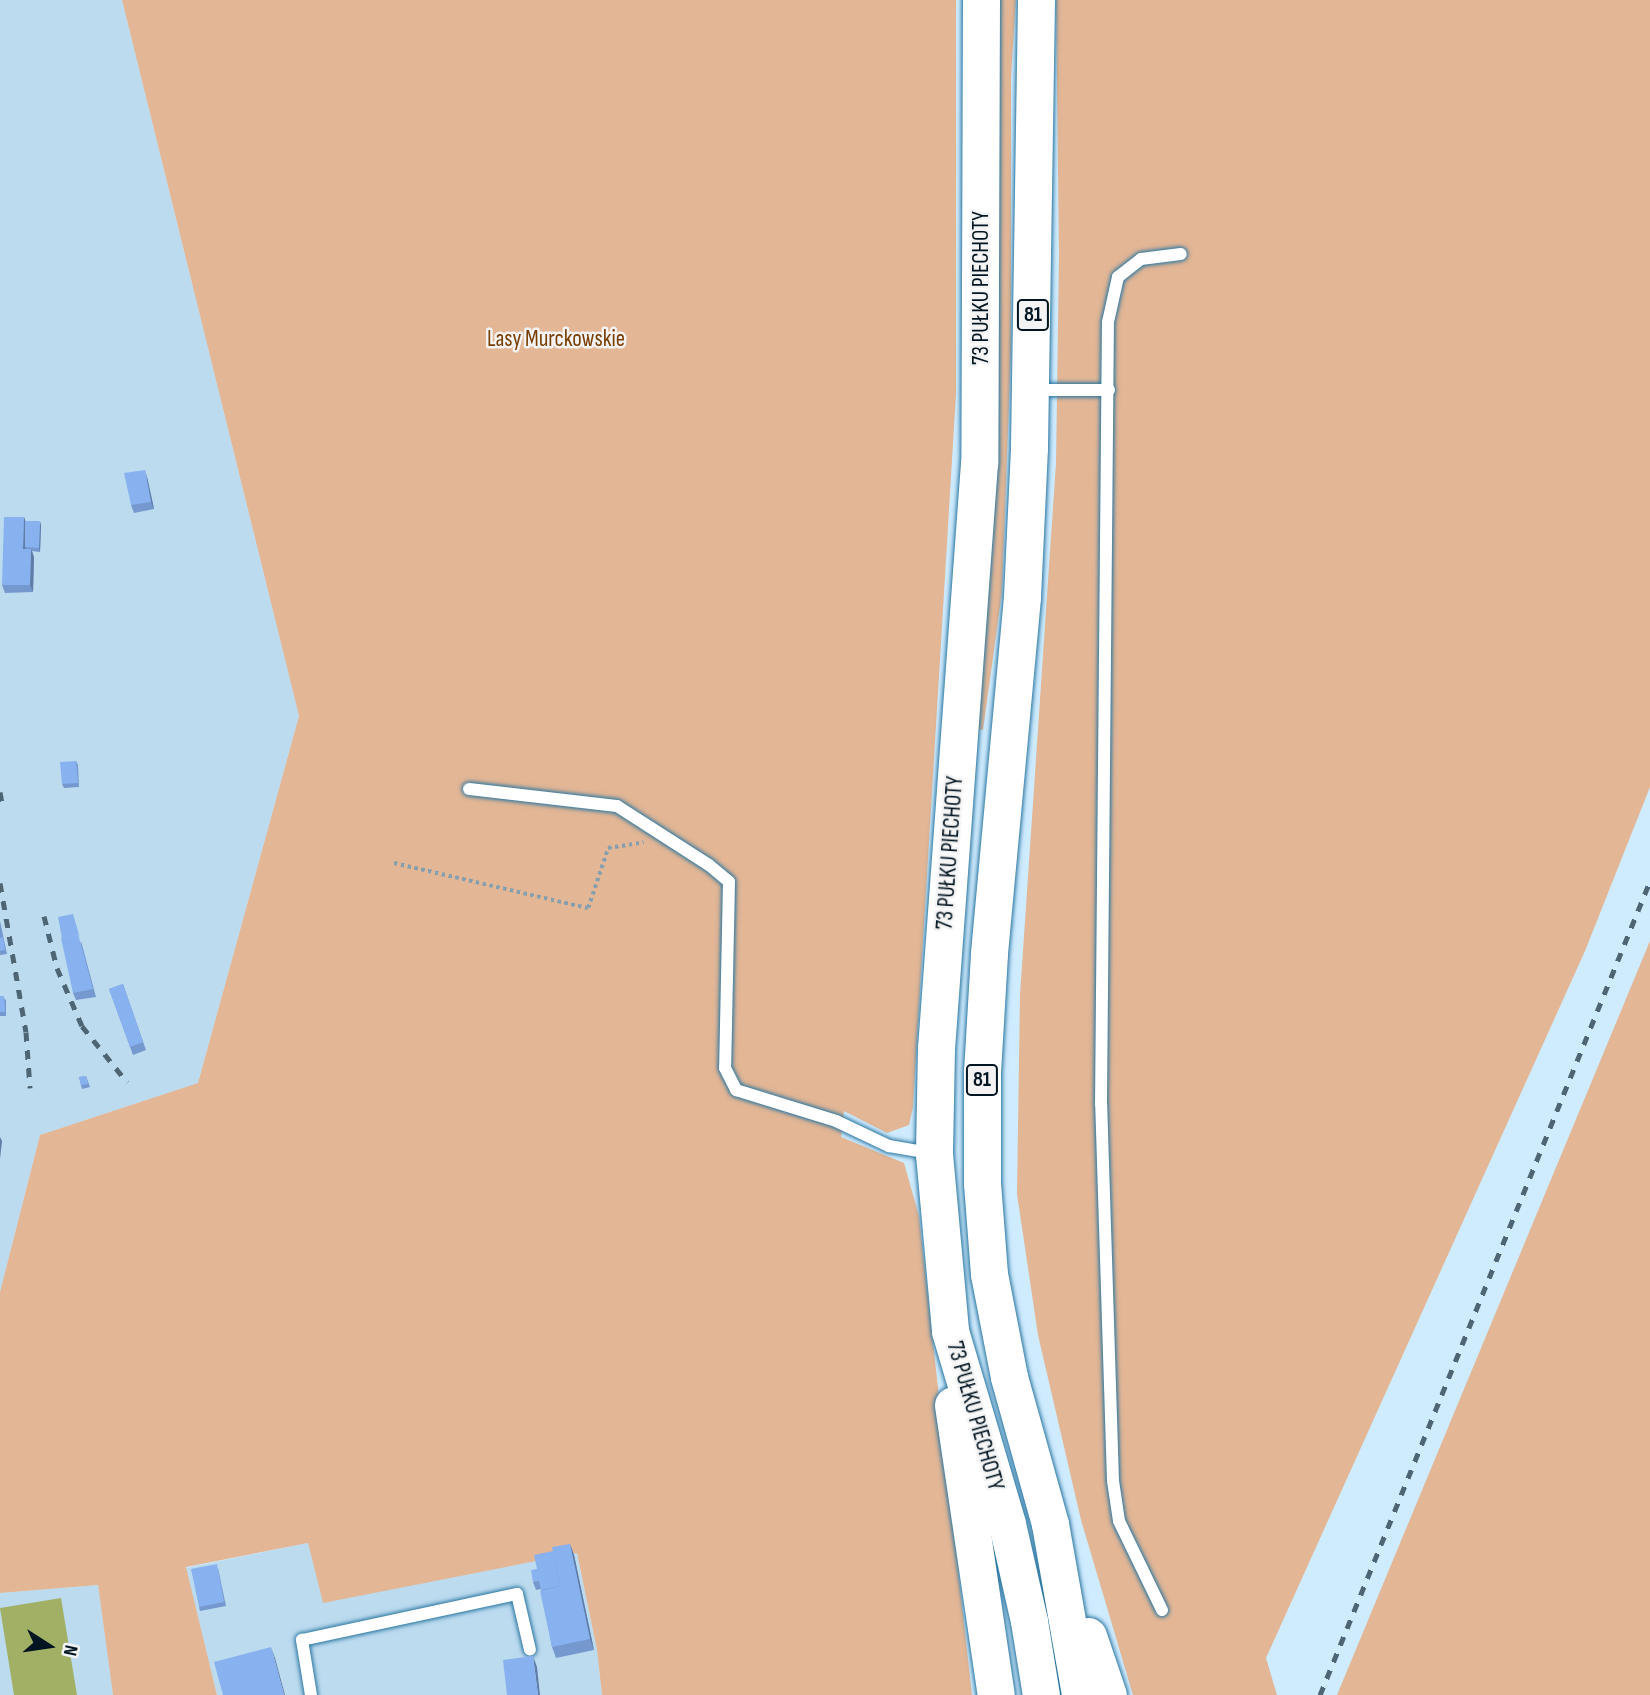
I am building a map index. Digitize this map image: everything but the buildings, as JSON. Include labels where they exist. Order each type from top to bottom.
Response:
[{"type":"main road","name":"73 PUŁKU PIECHOTY","points":[[981,0],[979,451],[937,1034],[934,1154],[950,1331],[1007,1524],[1041,1695]]},
{"type":"main road","name":"73 PUŁKU PIECHOTY","points":[[1036,0],[1031,390],[1022,597],[983,1058],[982,1183],[991,1287],[1009,1377],[1050,1524],[1080,1695]]},
{"type":"main road","points":[[950,1331],[953,1414],[994,1666],[996,1695]]},
{"type":"main road","points":[[1050,1524],[1108,1695]]},
{"type":"lane","points":[[1162,1610],[1119,1521],[1113,1481],[1101,1104],[1108,322],[1118,278],[1141,259],[1181,254]]},
{"type":"lane","points":[[1031,390],[1109,390]]},
{"type":"lane","points":[[469,789],[617,806],[729,882],[725,1068],[736,1090],[836,1121],[889,1146],[934,1154]]},
{"type":"lane","points":[[311,1695],[302,1640],[517,1594],[530,1650]]},
{"type":"path","points":[[394,863],[588,908],[608,848],[667,838]]},
{"type":"shaded area","points":[[0,0],[122,0],[299,716],[198,1083],[40,1135],[0,1292]]},
{"type":"shaded area","points":[[308,1543],[323,1602],[577,1553],[597,1650],[602,1695],[217,1695],[186,1568]]},
{"type":"shaded area","points":[[98,1585],[113,1695],[0,1695],[0,1593]]},
{"type":"shaded area","points":[[61,1598],[77,1695],[14,1695],[0,1608]]},
{"type":"green space","name":"Lasy Murckowskie","points":[[122,0],[956,0],[956,394],[913,1107],[909,1125],[887,1133],[844,1111],[841,1137],[904,1163],[919,1216],[972,1695],[602,1695],[597,1650],[577,1553],[323,1603],[308,1543],[186,1567],[217,1695],[113,1695],[98,1585],[0,1593],[0,1292],[40,1135],[198,1083],[299,716]]},
{"type":"green space","points":[[997,0],[1016,0],[1011,78],[1011,349],[1002,592],[983,730],[976,729]]},
{"type":"green space","points":[[1056,0],[1650,0],[1650,787],[1585,951],[1266,1658],[1277,1695],[1133,1695],[1081,1520],[1038,1335],[1017,1194],[1020,995],[1056,463],[1059,256]]},
{"type":"green space","points":[[1650,941],[1650,1695],[1337,1695]]},
{"type":"railway","points":[[0,792],[3,809]]},
{"type":"railway","points":[[1320,1695],[1650,881]]},
{"type":"railway","points":[[0,883],[26,1032],[30,1088]]},
{"type":"railway","points":[[44,916],[57,968],[82,1026],[127,1082]]}]
